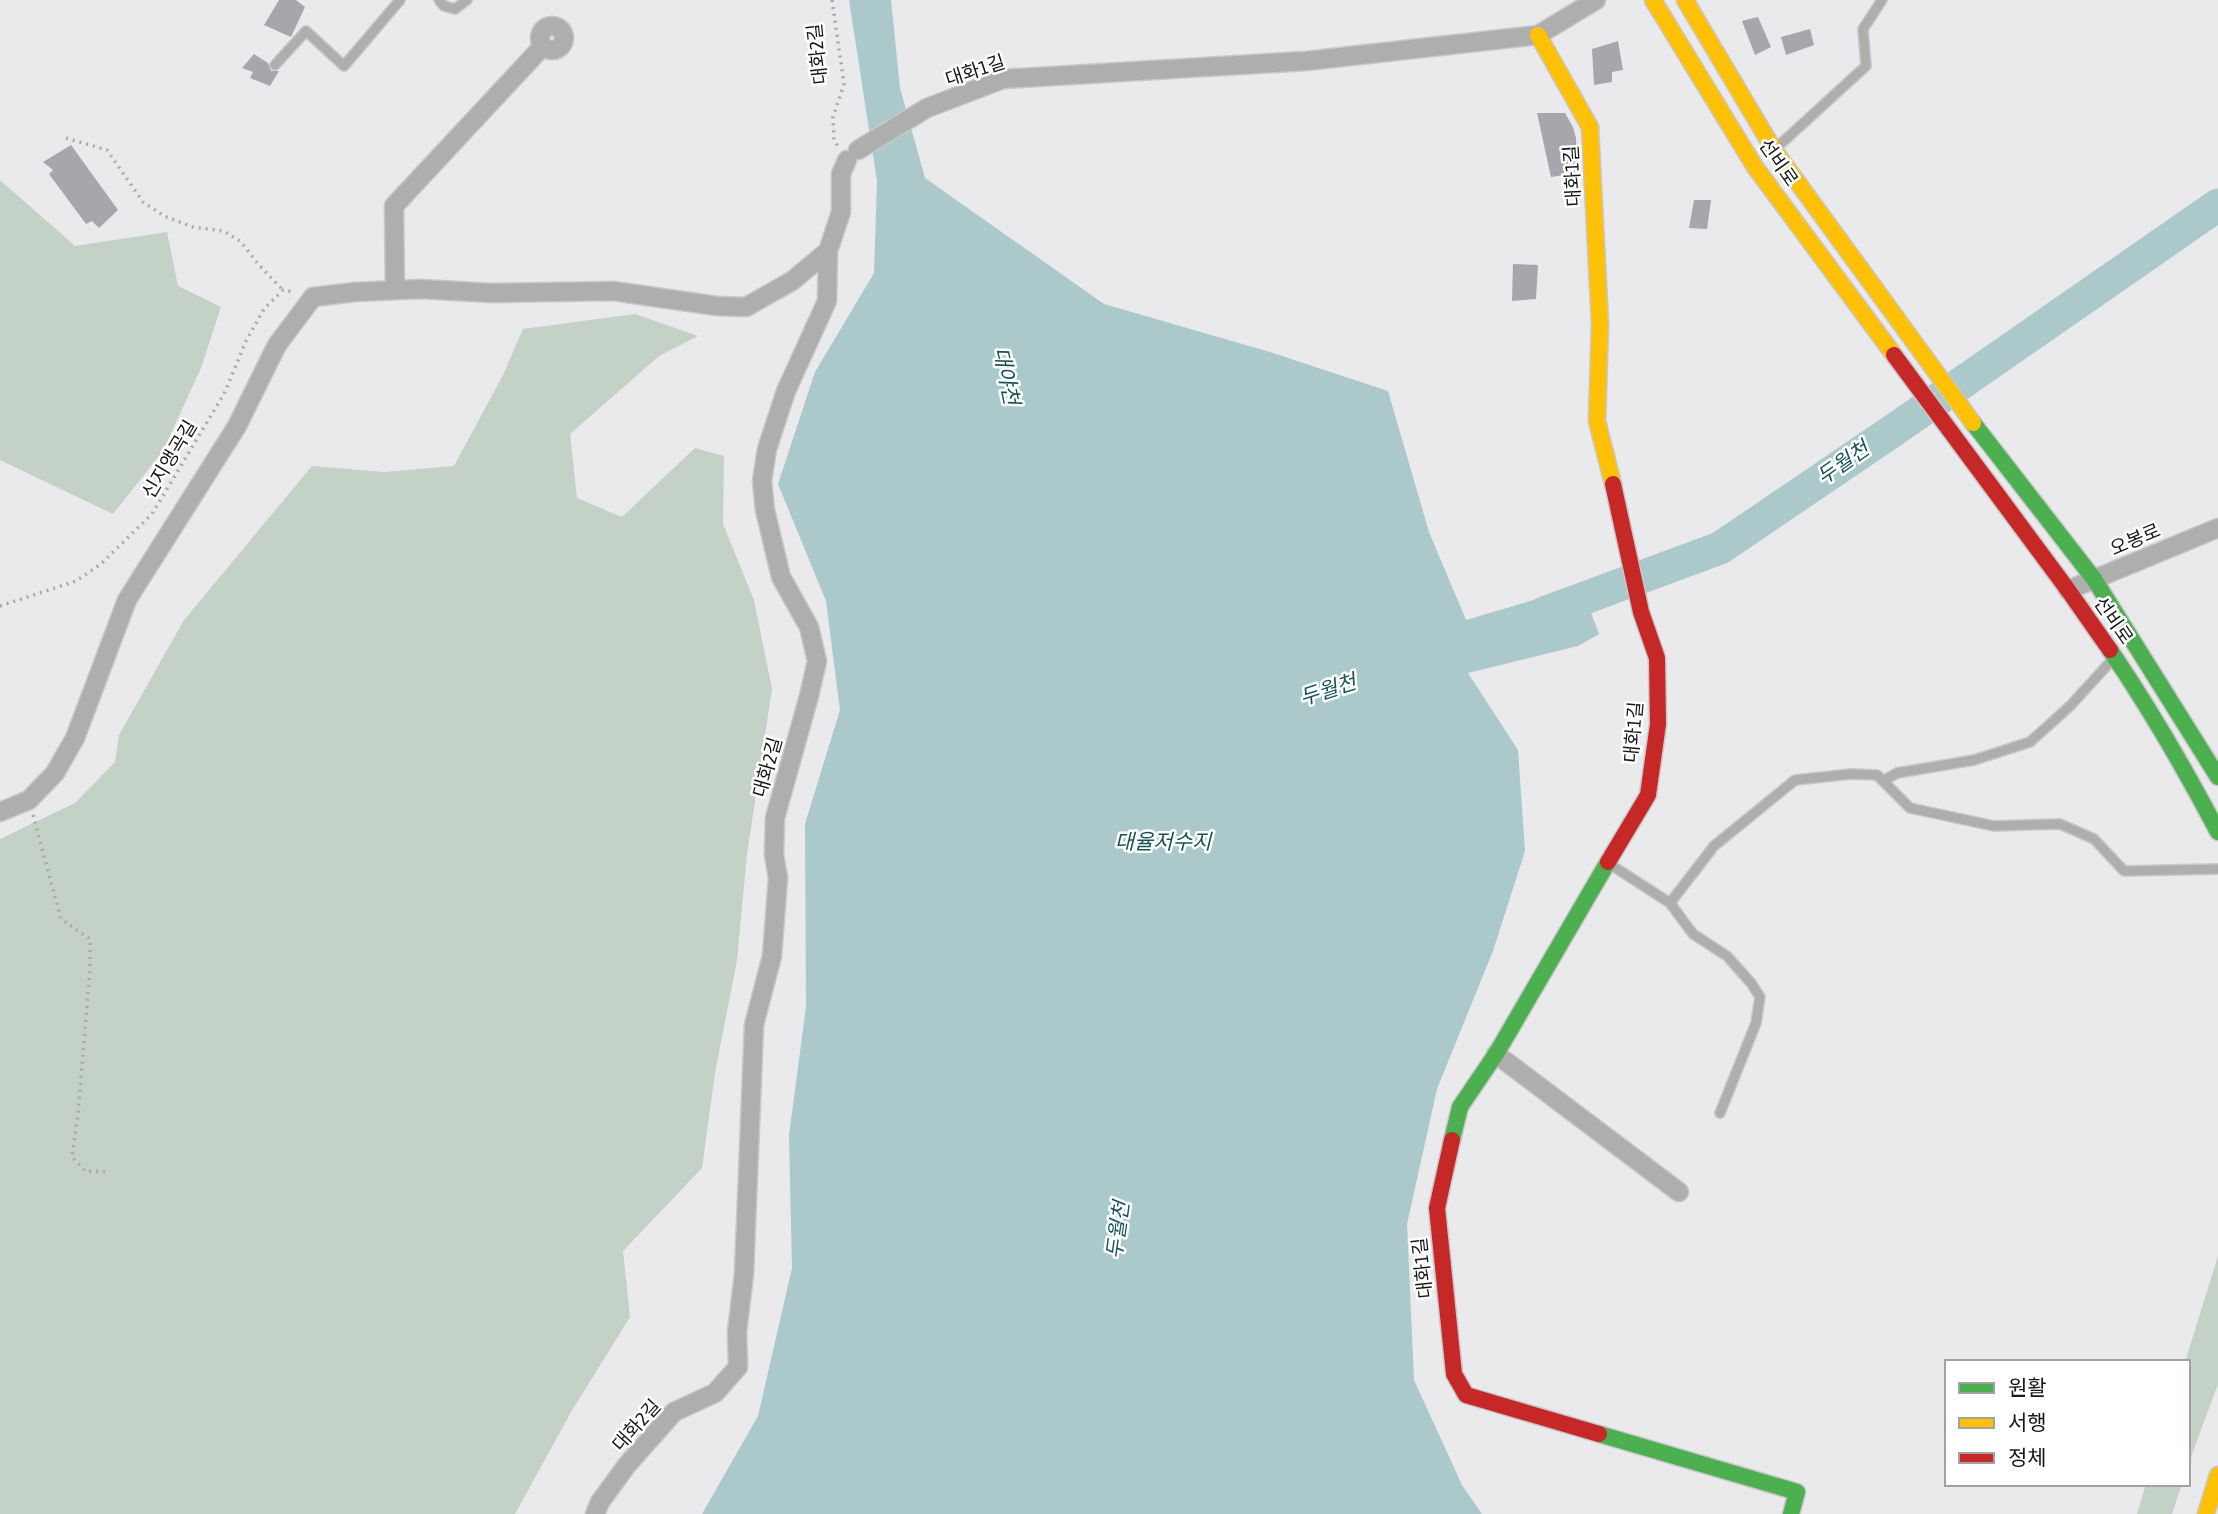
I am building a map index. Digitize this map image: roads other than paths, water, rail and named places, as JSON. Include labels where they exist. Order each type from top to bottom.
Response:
[{"type":"main road","name":"선비로","points":[[1653,0],[1755,167],[2068,590],[2115,658],[2156,721],[2218,832]]},
{"type":"main road","name":"선비로","points":[[1685,0],[1774,150],[1976,428],[2094,579],[2218,777]]},
{"type":"main road","name":"대화1길","points":[[1538,35],[1590,127],[1600,324],[1597,421],[1626,537],[1641,612],[1657,658],[1658,724],[1648,796],[1496,1054],[1460,1107],[1437,1208],[1454,1374],[1466,1395],[1797,1492],[1791,1514]]},
{"type":"main road","points":[[2206,1514],[2218,1475]]},
{"type":"street","name":"대화1길","points":[[852,155],[927,108],[1003,79],[1306,61],[1538,35],[1596,0]]},
{"type":"street","points":[[395,290],[394,206],[543,46]]},
{"type":"street","name":"대화2길","points":[[595,1514],[627,1465],[674,1412],[715,1393],[738,1367],[737,1332],[744,1274],[754,1025],[772,956],[778,878],[774,855],[775,818],[810,696],[817,661],[809,627],[782,576],[765,510],[762,481],[767,449],[786,391],[827,301],[828,251],[841,212],[841,174],[852,155]]},
{"type":"street","points":[[0,812],[29,800],[55,773],[75,738],[127,600],[237,426],[277,345],[313,297],[420,289],[492,293],[613,291],[717,306],[746,307],[792,281],[828,251]]},
{"type":"street","name":"오봉로","points":[[2068,590],[2218,528]]},
{"type":"street","points":[[1496,1054],[1679,1192]]},
{"type":"lane","points":[[275,65],[306,31],[344,66],[400,0]]},
{"type":"lane","points":[[439,0],[455,9],[467,0]]},
{"type":"lane","name":"선비로","points":[[1774,150],[1866,66],[1863,29],[1880,3],[1868,0]]},
{"type":"lane","points":[[1883,781],[1897,773],[1974,760],[2030,742],[2070,706],[2115,658]]},
{"type":"lane","points":[[1670,903],[1714,846],[1795,780],[1851,775],[1877,775],[1910,808],[1994,826],[2060,824],[2094,839],[2124,871],[2218,869]]},
{"type":"lane","points":[[1607,862],[1670,903],[1693,934],[1727,956],[1760,997],[1756,1023],[1720,1113]]},
{"type":"water","name":"대율저수지","points":[[849,0],[891,0],[900,88],[925,178],[1104,304],[1270,352],[1388,391],[1429,532],[1466,620],[1581,586],[1599,634],[1578,646],[1468,673],[1518,750],[1525,851],[1493,951],[1437,1089],[1407,1224],[1414,1380],[1462,1485],[1482,1514],[702,1514],[758,1416],[792,1268],[789,1135],[806,1007],[805,824],[840,710],[826,601],[778,484],[815,372],[874,273],[877,181]]},
{"type":"waterway","name":"두월천","points":[[1544,613],[1720,548],[2218,205]]},
{"type":"water label","name":"대야천","points":[[1006,376]]}]
